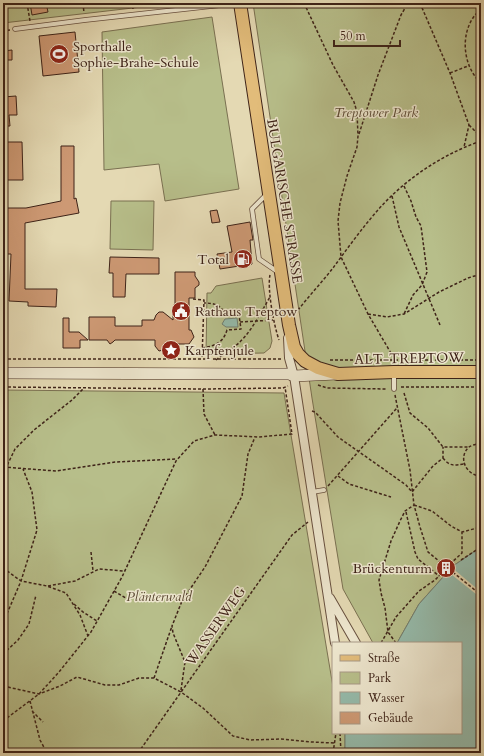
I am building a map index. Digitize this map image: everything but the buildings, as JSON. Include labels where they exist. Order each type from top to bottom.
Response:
[{"type":"main road","name":"BULGARISCHE STRASSE","points":[[240,3],[268,192],[277,271],[289,325]]},
{"type":"main road","name":"ALT-TREPTOW","points":[[289,325],[292,343],[297,352],[318,368],[338,374],[395,366],[481,372]]},
{"type":"street","name":"BULGARISCHE STRASSE","points":[[289,325],[289,358],[336,642]]},
{"type":"street","name":"ALT-TREPTOW","points":[[3,373],[289,374],[293,381],[338,374]]},
{"type":"street","name":"BULGARISCHE STRASSE","points":[[327,592],[355,642]]},
{"type":"lane","points":[[15,30],[86,20],[240,3]]},
{"type":"lane","points":[[268,192],[252,209],[259,259],[277,271]]},
{"type":"lane","points":[[394,389],[395,366]]},
{"type":"lane","points":[[312,492],[324,490]]},
{"type":"path","points":[[27,3],[31,27]]},
{"type":"path","points":[[83,3],[86,20]]},
{"type":"path","points":[[304,3],[333,65],[354,102],[357,112],[357,147],[346,176],[338,221],[341,257],[395,366]]},
{"type":"path","points":[[358,136],[378,75],[401,16],[408,3]]},
{"type":"path","points":[[420,3],[450,73],[469,125],[481,137]]},
{"type":"path","points":[[481,9],[469,23],[465,50],[468,66],[474,77],[481,83]]},
{"type":"path","points":[[450,73],[468,66]]},
{"type":"path","points":[[464,147],[469,125]]},
{"type":"path","points":[[287,312],[298,310],[378,209],[392,196],[436,161],[464,147],[481,141]]},
{"type":"path","points":[[404,186],[421,226],[427,272],[422,284],[413,295],[404,314]]},
{"type":"path","points":[[392,196],[399,227],[440,325]]},
{"type":"path","points":[[277,271],[269,282],[274,320],[278,338],[281,343]]},
{"type":"path","points":[[368,314],[388,317],[404,314],[468,278],[481,274]]},
{"type":"path","points":[[216,360],[235,347],[256,321],[270,296]]},
{"type":"path","points":[[193,299],[204,300],[204,303],[219,306],[225,312],[226,316],[240,315],[241,329],[227,330],[222,341],[217,345],[202,348]]},
{"type":"path","points":[[202,359],[204,303]]},
{"type":"path","points":[[240,322],[274,320]]},
{"type":"path","points":[[3,358],[216,360],[285,359]]},
{"type":"path","points":[[325,360],[395,366],[481,360]]},
{"type":"path","points":[[3,387],[203,389],[284,387],[293,381]]},
{"type":"path","points":[[313,384],[327,388],[394,389],[406,448],[414,504],[428,552],[444,566]]},
{"type":"path","points":[[404,386],[481,386]]},
{"type":"path","points":[[3,721],[39,694],[60,672],[88,636],[114,591],[177,459],[194,441],[215,435],[255,437],[292,434],[284,387]]},
{"type":"path","points":[[3,474],[15,449],[34,430],[72,400],[84,388]]},
{"type":"path","points":[[203,389],[204,414],[215,435]]},
{"type":"path","points":[[404,393],[410,413],[428,428],[443,447],[443,458],[448,463],[454,465],[464,464]]},
{"type":"path","points":[[324,490],[360,452],[397,408]]},
{"type":"path","points":[[312,412],[315,412],[338,437],[406,485],[412,492]]},
{"type":"path","points":[[154,678],[182,601],[205,567],[242,496],[248,454],[255,437]]},
{"type":"path","points":[[443,447],[469,447],[481,443]]},
{"type":"path","points":[[469,447],[465,452],[464,464],[472,474],[481,476]]},
{"type":"path","points":[[412,492],[433,466],[443,458]]},
{"type":"path","points":[[3,467],[56,471],[115,462],[177,459]]},
{"type":"path","points":[[3,623],[21,581],[37,530],[32,492],[23,469]]},
{"type":"path","points":[[337,476],[349,484],[391,497]]},
{"type":"path","points":[[395,642],[388,632],[380,580],[391,541],[405,511],[414,504]]},
{"type":"path","points":[[414,504],[432,511],[451,526],[462,532],[481,527]]},
{"type":"path","points":[[405,511],[418,559],[439,576]]},
{"type":"path","name":"WASSERWEG","points":[[138,753],[292,535],[307,522],[316,520]]},
{"type":"path","points":[[450,564],[462,553],[462,532]]},
{"type":"path","points":[[461,560],[481,547]]},
{"type":"path","points":[[91,552],[93,572]]},
{"type":"path","points":[[3,568],[21,581],[48,586],[66,593],[82,612],[97,621]]},
{"type":"path","points":[[48,586],[75,581],[99,569],[124,571]]},
{"type":"path","points":[[449,569],[481,595]]},
{"type":"path","points":[[382,642],[396,617],[419,591],[444,571]]},
{"type":"path","points":[[114,591],[129,600]]},
{"type":"path","points":[[3,654],[18,640],[29,624],[36,595]]},
{"type":"path","points":[[73,602],[88,636]]},
{"type":"path","points":[[172,626],[173,633],[185,662],[181,692]]},
{"type":"path","points":[[3,686],[39,694],[77,678],[105,685],[119,685],[139,678],[154,678],[181,692],[203,708],[233,736],[250,740],[281,739],[334,743]]},
{"type":"path","points":[[30,701],[40,740],[46,751],[38,753]]},
{"type":"path","points":[[32,711],[42,722]]},
{"type":"path","points":[[333,753],[336,734]]},
{"type":"path","points":[[340,734],[341,753]]},
{"type":"path","points":[[3,746],[11,753]]},
{"type":"green space","points":[[3,3],[176,3],[3,23]]},
{"type":"green space","name":"Treptower Park","points":[[253,3],[481,3],[481,547],[453,566],[419,604],[398,642],[372,642],[343,589],[312,398]]},
{"type":"green space","points":[[212,17],[239,189],[165,201],[159,164],[104,170],[102,32]]},
{"type":"green space","points":[[111,201],[154,201],[153,250],[110,249]]},
{"type":"green space","points":[[262,278],[272,341],[270,348],[264,353],[206,354],[207,293],[211,293],[216,286]]},
{"type":"green space","name":"Plänterwald","points":[[3,390],[284,393],[332,681],[332,734],[345,734],[345,753],[3,753]]},
{"type":"water","points":[[237,318],[238,327],[226,327],[222,324],[225,319]]},
{"type":"water","points":[[481,547],[481,753],[345,753],[345,734],[462,734],[462,642],[398,642],[419,604],[453,566]]},
{"type":"pier","points":[[451,567],[481,592],[481,598],[447,571]]},
{"type":"place","name":"Sporthalle Sophie-Brahe-Schule","points":[[59,54]]},
{"type":"place","name":"Total","points":[[243,259]]},
{"type":"place","name":"Rathaus Treptow","points":[[181,311]]},
{"type":"place","name":"Karpfenjule","points":[[171,350]]},
{"type":"place","name":"Brückenturm","points":[[446,568]]}]
